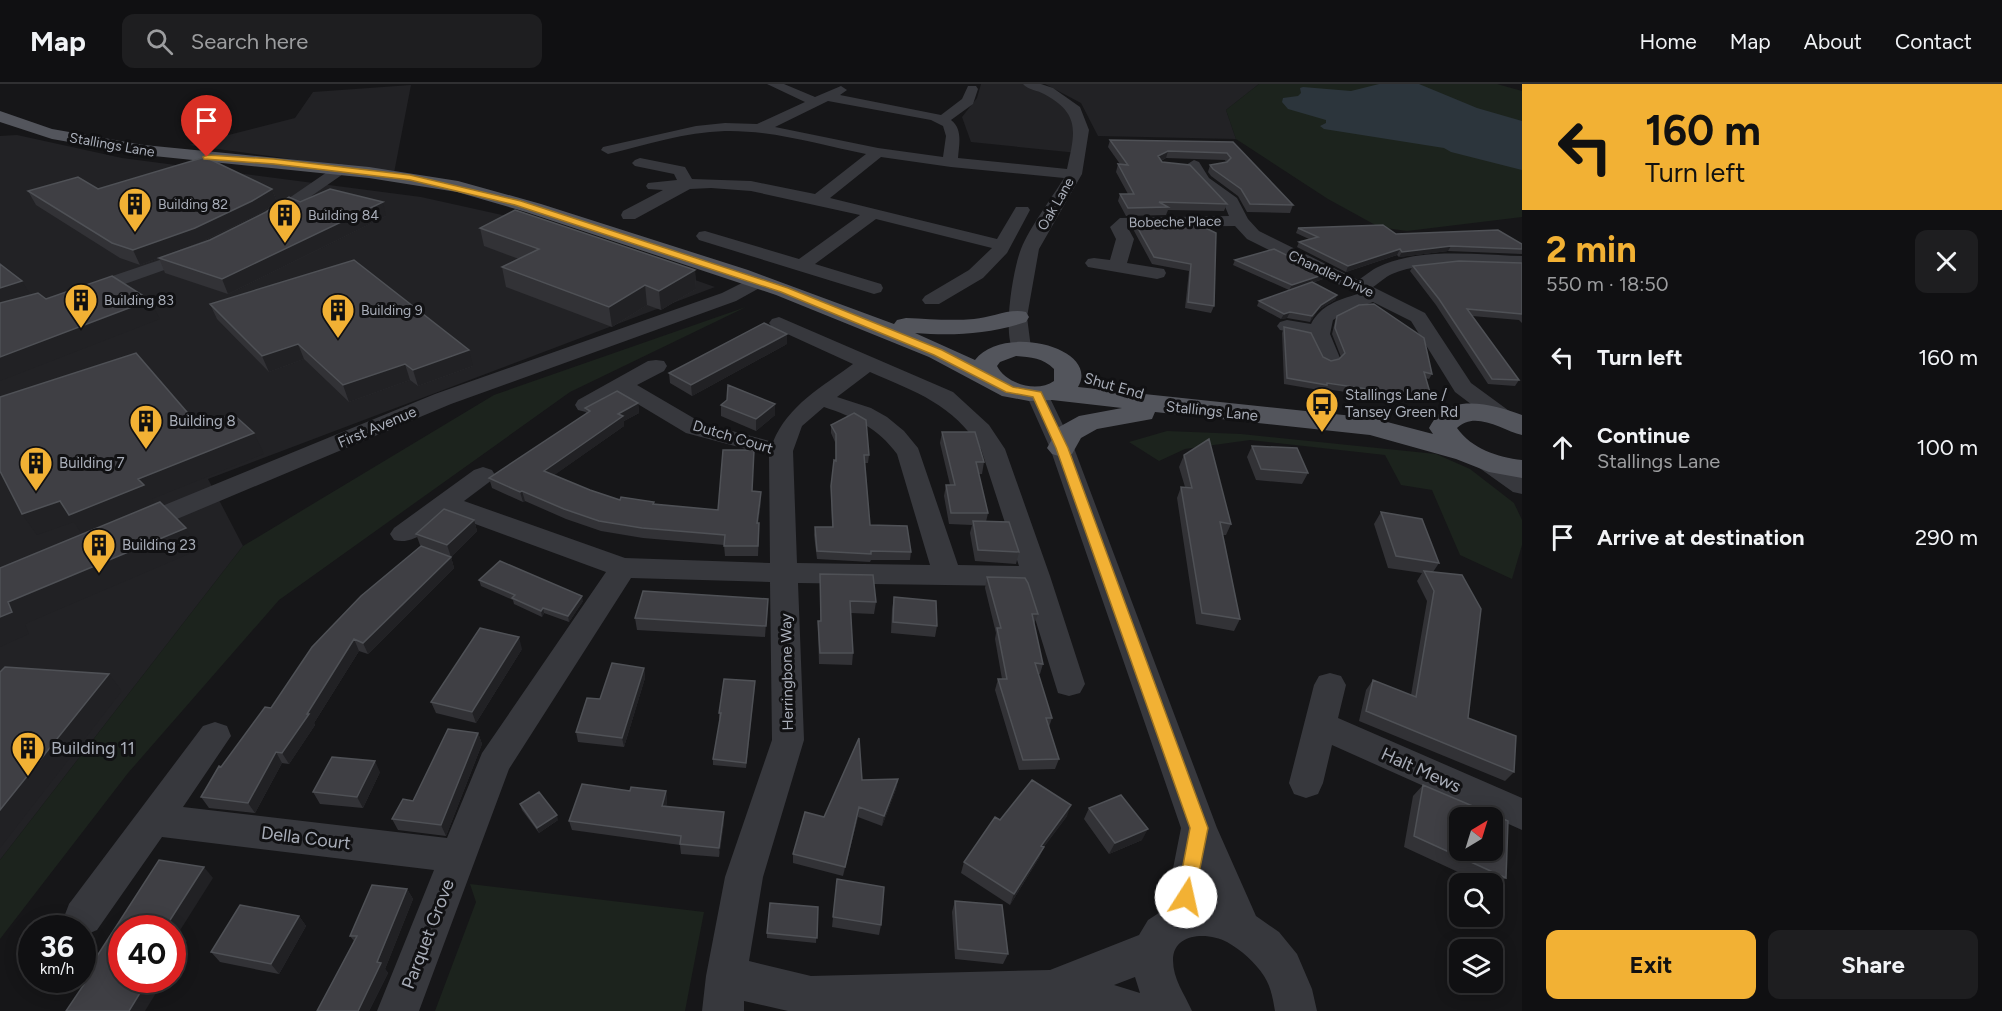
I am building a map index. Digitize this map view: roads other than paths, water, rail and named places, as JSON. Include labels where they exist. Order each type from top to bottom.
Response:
[{"type":"main road","name":"Stallings Lane","points":[[1,118],[50,134],[162,154],[274,161],[410,177],[518,203],[784,290],[938,352],[1010,390],[1053,386],[1194,409],[1372,428],[1522,469]]},
{"type":"main road","points":[[784,290],[906,325],[1010,350],[1052,356],[1065,366],[1053,386]]},
{"type":"main road","points":[[906,325],[958,330],[999,324],[1017,317]]},
{"type":"main road","points":[[990,378],[984,366],[986,359],[1010,350]]},
{"type":"main road","points":[[1062,448],[1069,433],[1089,423],[1127,414],[1194,409]]},
{"type":"main road","name":"Stallings Lane","points":[[1372,428],[1471,413],[1517,423]]},
{"type":"main road","points":[[1451,417],[1443,428],[1450,440],[1476,457]]},
{"type":"street","points":[[773,84],[821,99],[920,114],[942,120],[949,124],[953,136],[950,162]]},
{"type":"street","points":[[761,128],[852,84]]},
{"type":"street","name":"Oak Lane","points":[[1010,350],[1030,249],[1074,174],[1082,130],[1075,110],[1048,91],[1029,84]]},
{"type":"street","points":[[942,120],[968,101],[972,89]]},
{"type":"street","points":[[906,124],[920,114]]},
{"type":"street","points":[[608,150],[701,129],[761,128],[1038,177],[1074,174]]},
{"type":"street","points":[[818,199],[877,147]]},
{"type":"street","points":[[640,163],[680,170],[687,184]]},
{"type":"street","name":"Chandler Drive","points":[[1175,165],[1202,165],[1203,182],[1231,201],[1240,221],[1253,235],[1418,317],[1463,387],[1517,423]]},
{"type":"street","points":[[253,227],[341,169]]},
{"type":"street","points":[[628,215],[687,184]]},
{"type":"street","points":[[654,186],[687,184],[751,186],[818,199],[1002,246]]},
{"type":"street","points":[[932,300],[976,274],[1002,246],[1022,210]]},
{"type":"street","points":[[801,266],[873,213]]},
{"type":"street","name":"Bobeche Place","points":[[1117,266],[1125,239],[1119,227],[1126,222],[1240,221]]},
{"type":"street","points":[[705,237],[874,288]]},
{"type":"street","points":[[69,297],[209,248]]},
{"type":"street","points":[[1329,358],[1319,332],[1322,321],[1331,310],[1367,291],[1372,281],[1384,270],[1410,262],[1522,261]]},
{"type":"street","points":[[1094,263],[1157,273]]},
{"type":"street","name":"First Avenue","points":[[122,532],[442,399],[729,297],[758,281]]},
{"type":"street","points":[[779,323],[945,397],[981,430],[993,449],[1036,576],[1069,684]]},
{"type":"street","points":[[1287,326],[1319,332]]},
{"type":"street","name":"Herringbone Way","points":[[725,994],[744,877],[788,740],[781,452],[791,425],[800,414],[868,363]]},
{"type":"street","points":[[586,405],[656,366]]},
{"type":"street","name":"Dutch Court","points":[[623,386],[694,428],[781,452]]},
{"type":"street","points":[[1053,386],[1062,448],[1199,828],[1242,929]]},
{"type":"street","points":[[1451,417],[1463,387]]},
{"type":"street","points":[[820,398],[879,422],[896,435],[909,453],[947,575]]},
{"type":"street","points":[[1476,457],[1522,486]]},
{"type":"street","points":[[403,534],[483,475]]},
{"type":"street","points":[[446,504],[623,568],[784,573],[1036,576]]},
{"type":"street","name":"Parquet Grove","points":[[398,1011],[494,762],[623,568]]},
{"type":"street","points":[[1306,783],[1330,685]]},
{"type":"street","name":"Halt Mews","points":[[1320,725],[1522,814]]},
{"type":"street","points":[[84,915],[215,736]]},
{"type":"street","name":"Della Court","points":[[154,820],[458,856]]},
{"type":"street","points":[[1182,920],[1199,828]]},
{"type":"street","points":[[1171,1011],[1162,999],[1153,974],[1153,950],[1159,936],[1169,926],[1196,917],[1211,918],[1242,929],[1259,941],[1281,966],[1294,994],[1296,1011]]},
{"type":"street","points":[[1050,990],[1153,950]]},
{"type":"street","points":[[725,994],[811,996],[1050,990],[1134,1011]]},
{"type":"place","name":"Building 82","points":[[135,233]]},
{"type":"place","name":"Building 84","points":[[285,244]]},
{"type":"place","name":"Building 83","points":[[81,329]]},
{"type":"place","name":"Building 9","points":[[338,339]]},
{"type":"place","name":"Stallings Lane / Tansey Green Rd","points":[[1322,433]]},
{"type":"place","name":"Building 8","points":[[146,450]]},
{"type":"place","name":"Building 7","points":[[36,492]]},
{"type":"place","name":"Building 23","points":[[99,574]]},
{"type":"place","name":"Building 11","points":[[28,777]]}]
